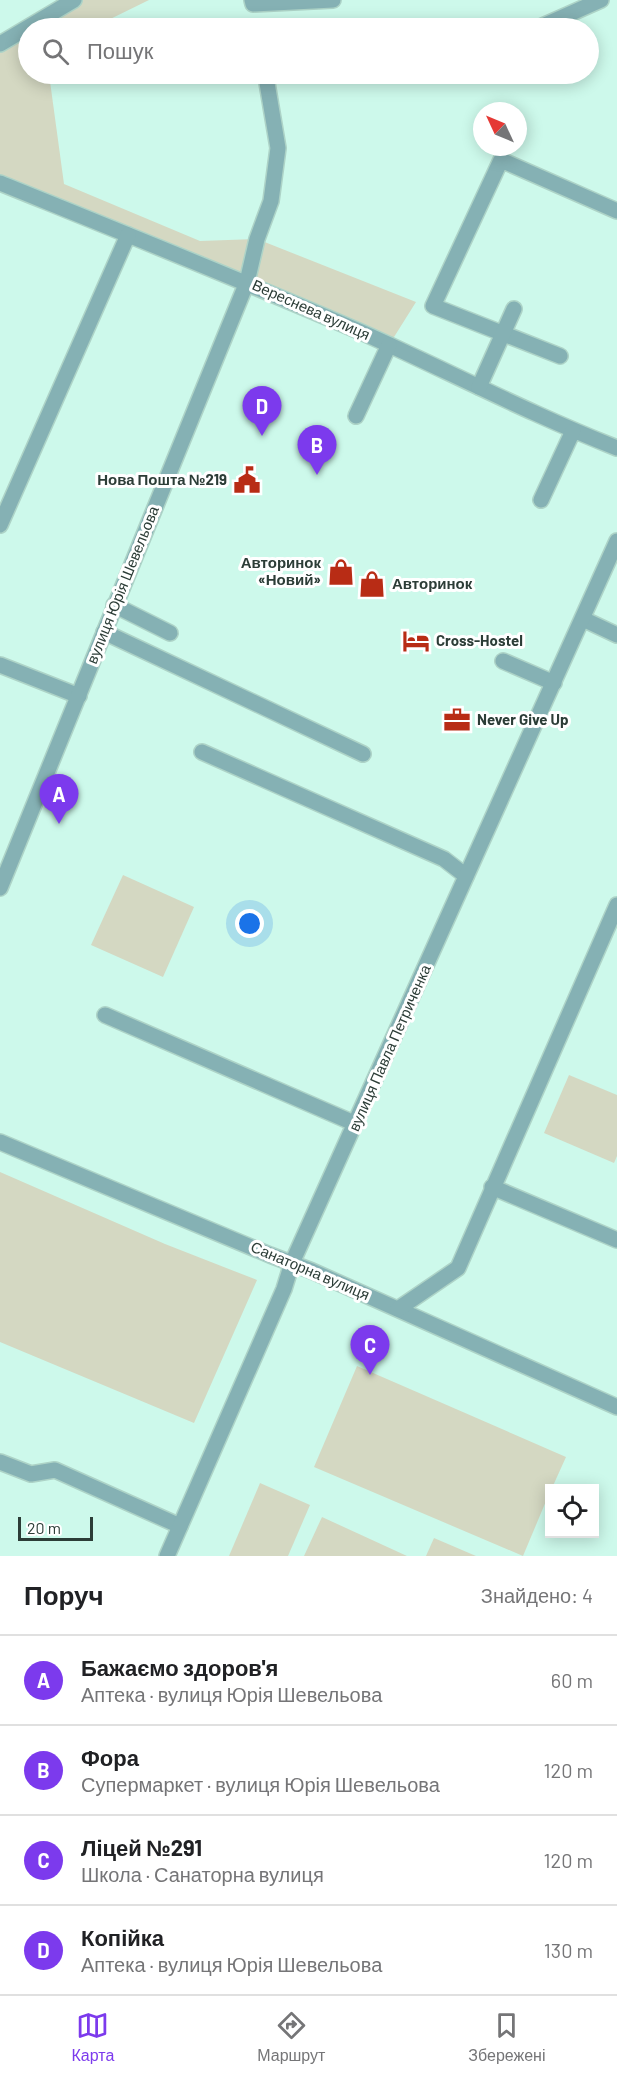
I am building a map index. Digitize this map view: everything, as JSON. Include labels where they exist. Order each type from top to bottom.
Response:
[{"type":"street","points":[[44,18],[74,0]]},
{"type":"street","points":[[252,0],[253,4],[333,0]]},
{"type":"street","points":[[560,18],[601,0]]},
{"type":"street","points":[[0,44],[18,33]]},
{"type":"street","name":"вулиця Юрія Шевельова","points":[[0,888],[246,282],[257,239],[271,201],[278,148],[267,84]]},
{"type":"street","points":[[560,356],[433,306],[501,160],[617,211]]},
{"type":"street","name":"Вереснева вулиця","points":[[0,183],[246,282],[389,345],[573,431],[617,448]]},
{"type":"street","points":[[0,525],[128,235]]},
{"type":"street","points":[[479,387],[514,309]]},
{"type":"street","points":[[356,416],[389,345]]},
{"type":"street","points":[[541,500],[573,431]]},
{"type":"street","name":"вулиця Павла Петриченка","points":[[167,1556],[284,1289],[292,1263],[617,541]]},
{"type":"street","points":[[114,604],[170,633]]},
{"type":"street","points":[[583,619],[617,634]]},
{"type":"street","points":[[104,632],[363,754]]},
{"type":"street","points":[[503,661],[554,683]]},
{"type":"street","points":[[0,666],[79,696]]},
{"type":"street","points":[[202,752],[444,859],[466,876]]},
{"type":"street","points":[[398,1309],[458,1268],[617,905]]},
{"type":"street","points":[[105,1015],[356,1124]]},
{"type":"street","name":"Санаторна вулиця","points":[[0,1142],[292,1263],[617,1407]]},
{"type":"street","points":[[492,1187],[617,1240]]},
{"type":"street","points":[[0,1462],[31,1474],[55,1470],[180,1527]]},
{"type":"green space","points":[[74,0],[149,0],[112,18],[44,18]]},
{"type":"green space","points":[[18,33],[18,84],[50,84],[64,184],[200,241],[257,239],[416,302],[389,345],[0,183],[0,44]]},
{"type":"green space","points":[[123,875],[194,907],[163,977],[91,945]]},
{"type":"green space","points":[[569,1075],[617,1095],[617,1156],[614,1163],[544,1133]]},
{"type":"green space","points":[[0,1172],[165,1244],[257,1280],[194,1423],[0,1342]]},
{"type":"green space","points":[[357,1366],[566,1457],[554,1484],[545,1484],[545,1504],[523,1556],[314,1467]]},
{"type":"green space","points":[[260,1483],[310,1505],[288,1556],[229,1556]]},
{"type":"green space","points":[[322,1517],[407,1556],[304,1556]]},
{"type":"green space","points":[[434,1538],[476,1556],[426,1556]]},
{"type":"place","name":"Копійка","points":[[262,436]]},
{"type":"place","name":"Фора","points":[[317,475]]},
{"type":"place","name":"Нова Пошта №219","points":[[247,480]]},
{"type":"place","name":"Авторинок «Новий»","points":[[341,572]]},
{"type":"place","name":"Авторинок","points":[[372,584]]},
{"type":"place","name":"Cross-Hostel","points":[[416,641]]},
{"type":"place","name":"Never Give Up","points":[[457,720]]},
{"type":"place","name":"Бажаємо здоров'я","points":[[59,824]]},
{"type":"place","name":"Ліцей №291","points":[[370,1375]]}]
